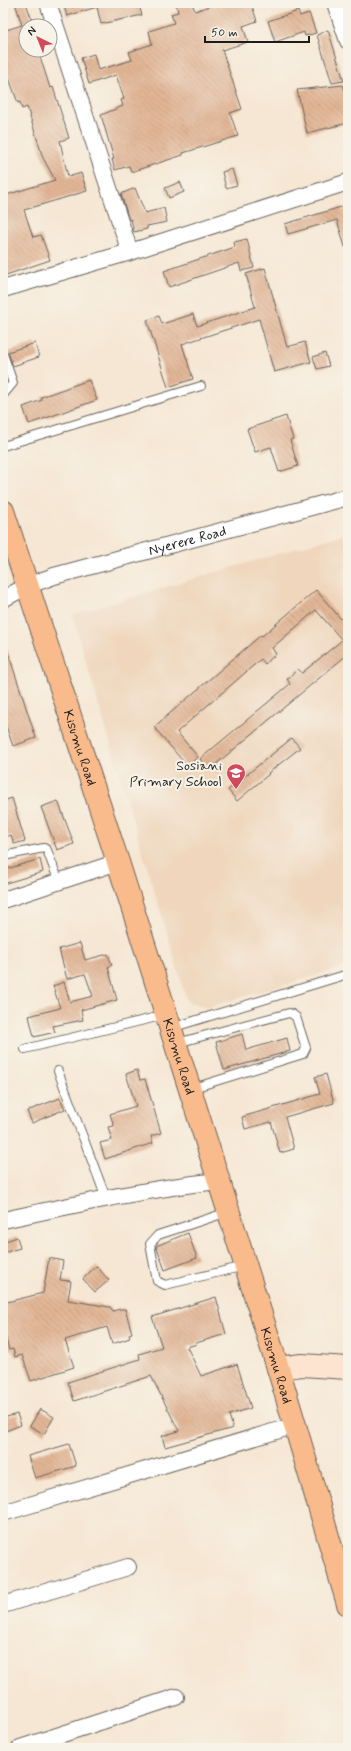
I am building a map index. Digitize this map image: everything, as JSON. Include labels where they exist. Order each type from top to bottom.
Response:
[{"type":"highway","name":"Kisumu Road","points":[[3,511],[118,862],[296,1425],[348,1604]]},
{"type":"street","points":[[48,3],[130,252]]},
{"type":"street","points":[[335,3],[348,41]]},
{"type":"street","points":[[3,289],[130,252],[348,182]]},
{"type":"street","name":"Nyerere Road","points":[[3,599],[27,586],[61,574],[348,496]]},
{"type":"street","points":[[3,900],[118,862]]},
{"type":"street","points":[[3,1220],[106,1198],[218,1181]]},
{"type":"street","points":[[278,1368],[302,1365],[348,1368]]},
{"type":"street","points":[[3,1513],[296,1425]]},
{"type":"street","points":[[3,1606],[128,1567]]},
{"type":"street","points":[[20,1748],[176,1697]]},
{"type":"lane","points":[[3,354],[13,383],[3,395]]},
{"type":"lane","points":[[3,446],[201,386]]},
{"type":"lane","points":[[3,856],[44,848],[47,850],[58,882]]},
{"type":"lane","points":[[170,1029],[348,974]]},
{"type":"lane","points":[[26,1049],[289,1013],[296,1017],[306,1048],[303,1054],[189,1090]]},
{"type":"lane","points":[[58,1071],[106,1198]]},
{"type":"lane","points":[[228,1212],[158,1235],[152,1240],[150,1244],[157,1281],[165,1285],[245,1266]]},
{"type":"shaded area","name":"Sosiani Primary School","points":[[348,533],[348,966],[206,1008],[187,1001],[72,615]]},
{"type":"building","points":[[15,3],[26,3],[31,18],[20,18]]},
{"type":"building","points":[[74,3],[138,3],[142,15],[101,24],[97,7],[67,16],[64,6]]},
{"type":"building","points":[[176,3],[192,3],[195,11],[218,3],[251,3],[257,21],[243,26],[248,42],[222,50],[242,109],[230,113],[238,136],[183,153],[183,155],[131,172],[129,166],[115,170],[112,159],[114,159],[101,115],[123,106],[121,100],[124,99],[116,75],[89,84],[81,58],[94,54],[98,70],[132,60],[129,52],[152,44],[149,31],[174,23],[171,14],[178,12]]},
{"type":"building","points":[[298,11],[300,16],[309,13],[316,33],[305,36],[304,32],[275,42],[268,21]]},
{"type":"building","points":[[18,26],[18,58],[41,58],[50,88],[53,87],[69,138],[60,141],[68,177],[81,173],[87,191],[24,210],[33,237],[41,235],[50,260],[3,276],[3,196],[55,180],[43,158],[27,107],[22,109],[20,102],[18,103],[6,70],[3,71],[3,31]]},
{"type":"building","points":[[328,30],[344,81],[332,83],[317,35]]},
{"type":"building","points":[[343,85],[348,99],[348,123],[307,133],[297,90]]},
{"type":"building","points":[[232,169],[237,185],[226,188],[222,172]]},
{"type":"building","points":[[180,182],[184,192],[169,198],[165,188]]},
{"type":"building","points":[[135,188],[145,213],[164,208],[167,222],[147,226],[147,229],[134,232],[131,219],[129,220],[121,194]]},
{"type":"building","points":[[341,207],[343,211],[348,210],[348,247],[345,247],[337,220],[288,234],[285,224]]},
{"type":"building","points":[[247,239],[254,268],[241,271],[239,263],[169,287],[164,271],[235,247],[234,242]]},
{"type":"building","points":[[265,268],[287,347],[305,342],[311,362],[274,372],[259,319],[182,344],[193,379],[168,387],[147,320],[159,316],[162,324],[193,314],[197,326],[255,307],[246,274]]},
{"type":"building","points":[[35,343],[39,357],[13,366],[8,352]]},
{"type":"building","points":[[325,353],[329,366],[317,369],[313,357]]},
{"type":"building","points":[[89,380],[97,400],[29,424],[23,407],[42,400],[41,397]]},
{"type":"building","points":[[286,416],[293,439],[290,440],[298,466],[279,472],[271,447],[255,452],[247,429]]},
{"type":"building","points":[[316,590],[348,627],[348,654],[209,770],[200,759],[290,684],[287,679],[298,669],[302,673],[342,640],[316,610],[272,648],[276,654],[265,664],[261,659],[177,732],[198,757],[187,766],[154,727]]},
{"type":"building","points":[[5,643],[36,738],[13,746],[5,723],[3,723],[3,644]]},
{"type":"building","points":[[292,738],[300,748],[268,773],[269,774],[237,801],[228,790]]},
{"type":"building","points":[[12,798],[25,841],[14,844],[11,835],[3,838],[3,801]]},
{"type":"building","points":[[58,801],[74,844],[57,850],[41,807]]},
{"type":"building","points":[[40,859],[43,872],[3,884],[3,870]]},
{"type":"building","points":[[80,943],[85,960],[108,954],[112,965],[108,967],[117,1000],[81,1010],[83,1020],[53,1026],[55,1032],[34,1037],[29,1016],[60,1008],[53,986],[64,982],[70,1002],[93,996],[85,974],[67,979],[59,949]]},
{"type":"building","points":[[242,1034],[246,1050],[287,1038],[290,1051],[224,1070],[216,1042]]},
{"type":"building","points":[[137,1070],[140,1080],[145,1079],[161,1133],[151,1136],[153,1143],[105,1159],[100,1143],[112,1140],[108,1127],[114,1126],[110,1114],[136,1106],[126,1074]]},
{"type":"building","points":[[326,1074],[334,1103],[285,1117],[294,1149],[280,1153],[271,1122],[245,1129],[242,1117],[320,1094],[315,1077]]},
{"type":"building","points":[[60,1098],[65,1109],[32,1123],[27,1111]]},
{"type":"building","points":[[188,1233],[197,1258],[165,1270],[156,1246]]},
{"type":"building","points":[[17,1237],[20,1248],[3,1253],[3,1242]]},
{"type":"building","points":[[49,1258],[63,1261],[60,1280],[71,1281],[68,1300],[110,1307],[113,1311],[125,1309],[132,1333],[129,1334],[130,1338],[112,1344],[107,1327],[65,1340],[74,1367],[31,1381],[22,1355],[15,1357],[13,1349],[9,1350],[3,1328],[3,1303],[43,1293]]},
{"type":"building","points":[[96,1266],[109,1280],[95,1292],[83,1279]]},
{"type":"building","points":[[216,1297],[226,1334],[187,1347],[201,1376],[237,1364],[251,1408],[229,1415],[233,1428],[165,1447],[162,1436],[179,1431],[151,1376],[74,1401],[68,1382],[140,1359],[139,1354],[162,1347],[152,1317]]},
{"type":"building","points":[[40,1409],[54,1417],[44,1434],[30,1426]]},
{"type":"building","points":[[17,1414],[21,1425],[3,1432],[3,1418]]},
{"type":"building","points":[[69,1444],[76,1466],[35,1478],[28,1456]]},
{"type":"place","name":"Sosiani Primary School","points":[[236,790]]}]
